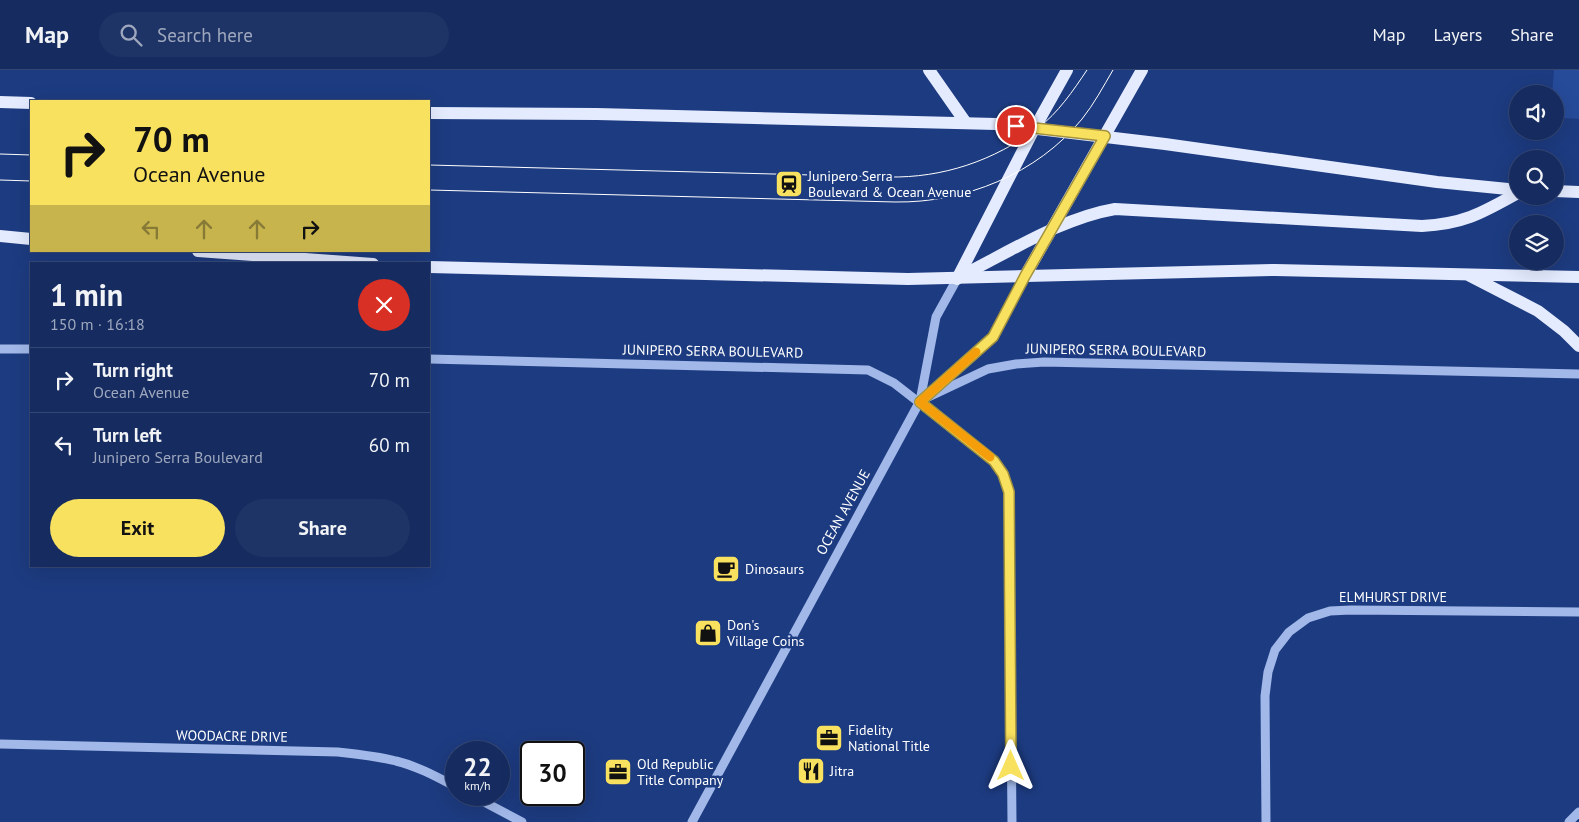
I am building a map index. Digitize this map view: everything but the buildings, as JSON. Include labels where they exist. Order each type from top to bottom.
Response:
[{"type":"main road","points":[[930,70],[966,123]]},
{"type":"main road","name":"OCEAN AVENUE","points":[[957,279],[1067,70]]},
{"type":"main road","name":"OCEAN AVENUE","points":[[1025,276],[1142,70]]},
{"type":"main road","points":[[0,102],[30,103]]},
{"type":"main road","points":[[430,113],[597,114],[966,123],[1105,136],[1437,182],[1509,190]]},
{"type":"main road","points":[[1564,191],[1579,192]]},
{"type":"main road","points":[[957,279],[1081,217],[1115,209],[1422,226],[1442,225],[1480,214],[1509,196]]},
{"type":"main road","points":[[0,236],[30,239]]},
{"type":"main road","points":[[211,252],[346,262]]},
{"type":"main road","points":[[430,267],[908,280],[1275,270],[1579,277]]},
{"type":"main road","points":[[1466,274],[1538,311],[1564,331],[1579,346]]},
{"type":"street","name":"OCEAN AVENUE","points":[[920,402],[993,337],[1025,276]]},
{"type":"street","name":"OCEAN AVENUE","points":[[692,822],[920,402],[936,317],[957,279]]},
{"type":"street","points":[[0,349],[30,349]]},
{"type":"street","name":"JUNIPERO SERRA BOULEVARD","points":[[430,359],[868,370],[894,383],[920,402],[988,370],[1016,364],[1044,362],[1579,374]]},
{"type":"street","points":[[920,402],[994,461],[1003,474],[1009,492],[1012,822]]},
{"type":"street","name":"ELMHURST DRIVE","points":[[1266,822],[1265,696],[1268,672],[1275,650],[1289,632],[1308,618],[1330,611],[1351,610],[1579,612]]},
{"type":"street","name":"WOODACRE DRIVE","points":[[0,744],[338,752],[396,761],[424,771],[445,782]]},
{"type":"street","points":[[492,806],[522,822]]},
{"type":"street","points":[[1569,822],[1579,812]]},
{"type":"shaded area","points":[[1554,70],[1579,70],[1579,119],[1564,118],[1564,85],[1553,85]]},
{"type":"tram line","points":[[430,165],[908,177],[948,171],[967,165],[1003,150],[1021,140],[1059,109],[1087,70]]},
{"type":"tram line","points":[[430,190],[895,202],[947,197],[973,191],[998,182],[1022,170],[1044,155],[1082,119],[1113,70]]},
{"type":"tram line","points":[[0,154],[30,155]]},
{"type":"tram line","points":[[0,180],[30,181]]},
{"type":"slow traffic","points":[[976,352],[920,402],[990,457]]},
{"type":"place","name":"Junipero Serra Boulevard & Ocean Avenue","points":[[789,184]]},
{"type":"place","name":"Dinosaurs","points":[[726,569]]},
{"type":"place","name":"Don's Village Coins","points":[[708,633]]},
{"type":"place","name":"Fidelity National Title","points":[[829,738]]},
{"type":"place","name":"Jitra","points":[[811,771]]},
{"type":"place","name":"Old Republic Title Company","points":[[618,772]]},
{"type":"route","points":[[1011,766],[1009,492],[1003,474],[994,461],[920,402],[993,337],[1025,276],[1105,136],[1016,126]]}]
